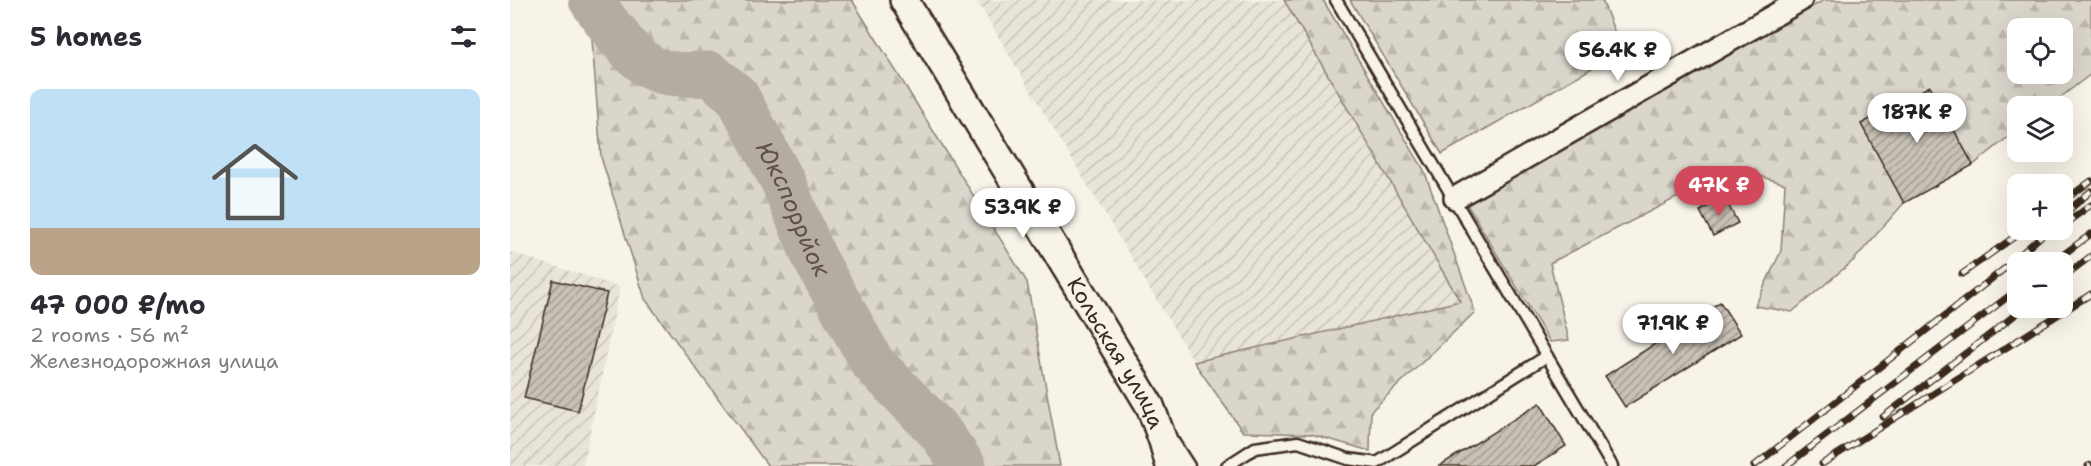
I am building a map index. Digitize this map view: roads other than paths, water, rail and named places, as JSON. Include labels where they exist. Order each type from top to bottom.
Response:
[{"type":"street","name":"Кольская улица","points":[[904,0],[1150,406],[1170,466]]},
{"type":"street","points":[[1455,198],[1801,0]]},
{"type":"lane","points":[[1336,0],[1612,466]]},
{"type":"lane","points":[[1227,466],[1255,448],[1298,442],[1348,459],[1377,463],[1547,356]]},
{"type":"lane","points":[[1150,406],[1190,466]]},
{"type":"waterway","name":"Юкспоррйок","points":[[591,0],[622,42],[642,61],[663,72],[710,74],[737,96],[783,182],[814,257],[872,362],[939,431],[964,466]]},
{"type":"railway","points":[[2073,194],[2091,181]]},
{"type":"railway","points":[[2073,207],[2091,191]]},
{"type":"railway","points":[[2073,218],[2091,205]]},
{"type":"railway","points":[[2067,252],[2091,234]]},
{"type":"railway","points":[[1962,274],[2010,240]]},
{"type":"railway","points":[[1754,466],[2004,269],[2037,240]]},
{"type":"railway","points":[[2073,270],[2091,256]]},
{"type":"railway","points":[[1822,464],[2091,294]]},
{"type":"railway","points":[[1786,466],[2007,297]]},
{"type":"railway","points":[[1883,417],[2011,318]]}]
